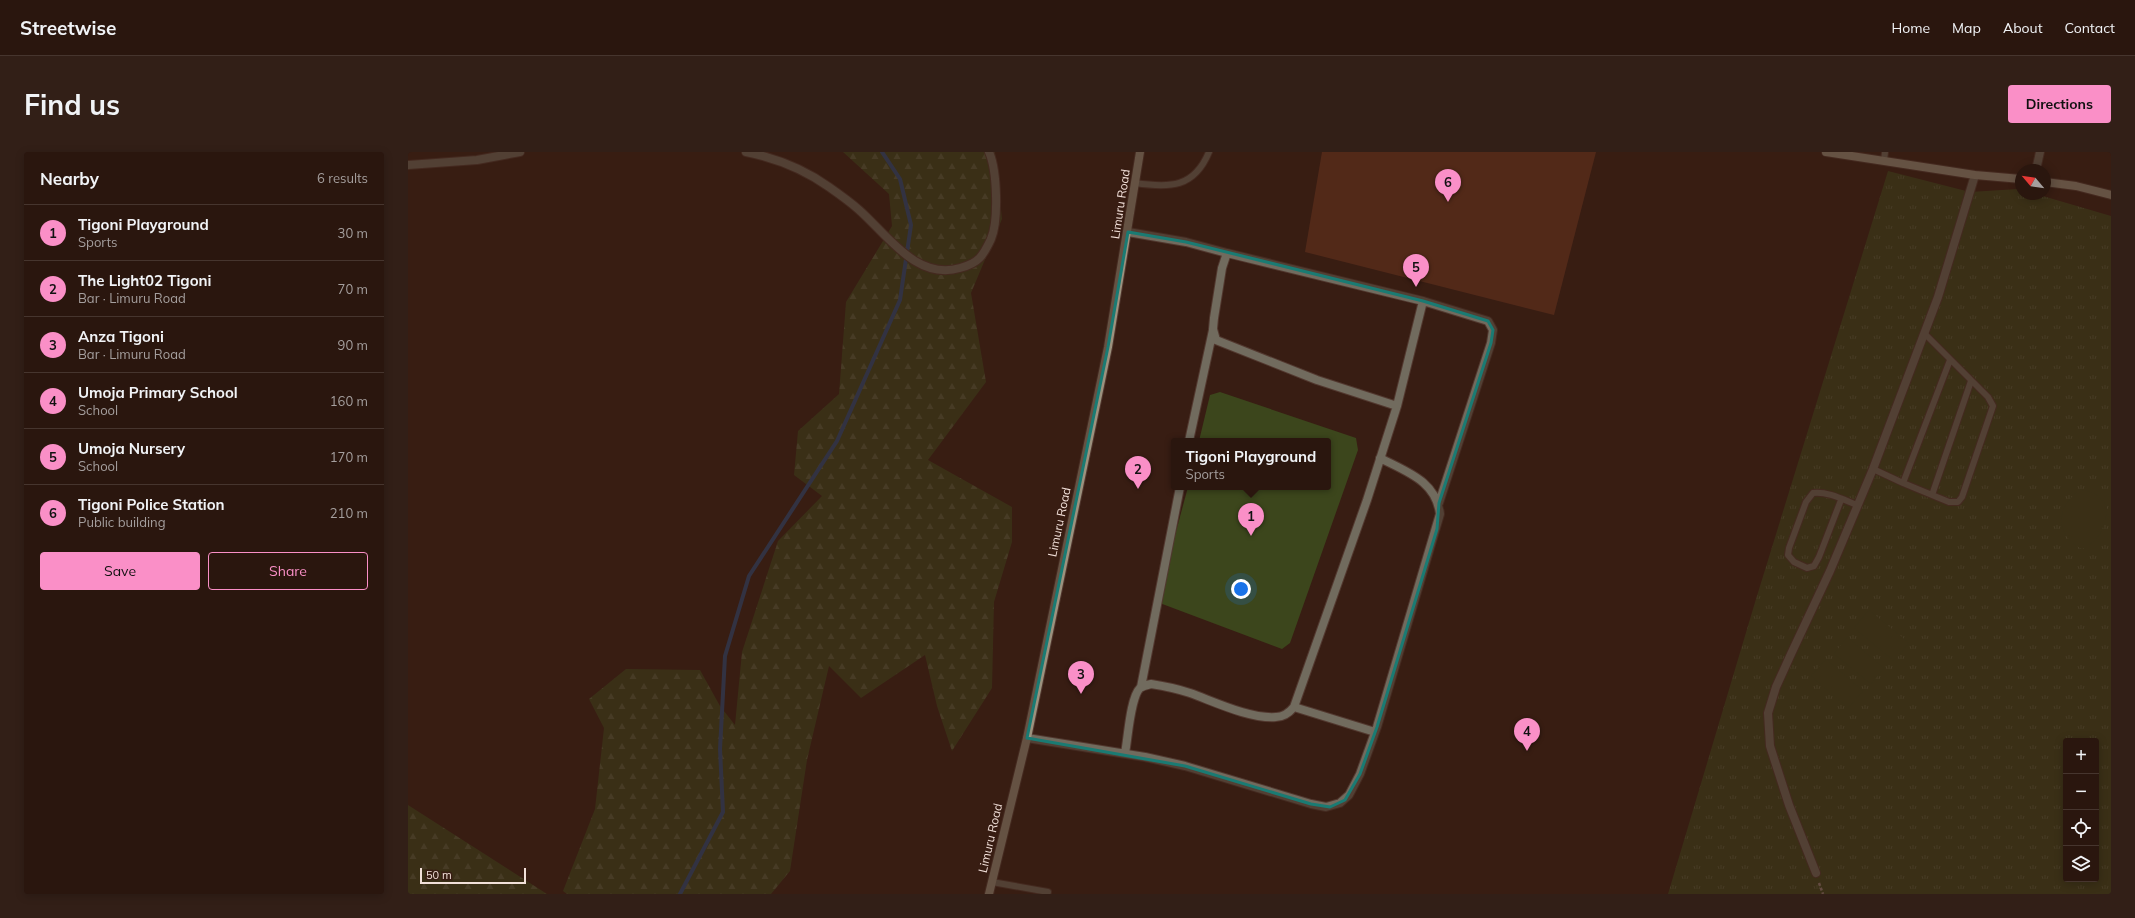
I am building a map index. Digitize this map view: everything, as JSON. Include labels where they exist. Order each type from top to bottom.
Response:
[{"type":"main road","name":"Limuru Road","points":[[989,894],[1027,738],[1106,355],[1128,232],[1140,152]]},
{"type":"main road","points":[[1826,152],[1975,175],[2015,178]]},
{"type":"main road","points":[[2051,183],[2076,186],[2111,195]]},
{"type":"street","points":[[408,165],[476,160],[520,152]]},
{"type":"street","points":[[746,152],[773,158],[797,168],[828,186],[858,208],[904,254],[925,267],[947,272],[971,265],[983,256],[994,232],[996,189],[989,152]]},
{"type":"street","points":[[2037,164],[2040,152]]},
{"type":"street","points":[[1816,873],[1789,805],[1770,746],[1768,714],[1785,667],[1810,609],[1830,571],[1873,469],[1938,297],[1975,175]]},
{"type":"street","points":[[1128,232],[1186,242],[1423,301],[1488,321],[1493,330],[1491,343],[1439,503]]},
{"type":"street","points":[[1190,438],[1213,329],[1222,268],[1227,253]]},
{"type":"street","points":[[1141,687],[1152,684],[1160,685],[1234,709],[1267,717],[1277,717],[1287,714],[1294,707],[1397,406],[1423,301]]},
{"type":"street","points":[[1213,329],[1216,340],[1229,346],[1317,380],[1397,406]]},
{"type":"street","points":[[1027,738],[1125,753],[1185,766],[1311,804],[1330,807],[1345,800],[1354,787],[1375,732],[1437,529],[1440,514],[1439,503],[1435,495],[1426,484],[1380,458]]},
{"type":"street","points":[[1125,753],[1135,698],[1141,687],[1179,490]]},
{"type":"street","points":[[1294,707],[1375,732]]},
{"type":"lane","points":[[1135,183],[1163,185],[1186,181],[1200,169],[1210,152]]},
{"type":"lane","points":[[1884,161],[1885,152]]},
{"type":"lane","points":[[1873,469],[1949,502],[1958,502],[1962,497],[1992,406],[1988,397],[1924,334]]},
{"type":"lane","points":[[1903,483],[1950,360]]},
{"type":"lane","points":[[1932,495],[1971,381]]},
{"type":"lane","points":[[1841,500],[1819,557],[1814,566],[1807,568],[1794,562],[1788,555],[1789,548],[1806,502],[1812,493],[1819,492],[1857,505]]},
{"type":"lane","points":[[992,882],[1048,892]]},
{"type":"highlighted area","points":[[1128,232],[1186,242],[1423,301],[1488,321],[1493,330],[1491,343],[1439,503],[1437,529],[1377,727],[1360,774],[1345,800],[1330,807],[1311,804],[1185,766],[1027,738],[1108,347]]},
{"type":"green space","points":[[843,152],[995,152],[1002,219],[971,293],[986,382],[928,460],[1012,507],[1012,542],[994,602],[992,688],[952,751],[937,706],[925,655],[861,698],[829,666],[807,760],[790,871],[771,894],[567,894],[563,891],[595,809],[604,728],[589,699],[626,669],[700,670],[720,706],[735,725],[742,652],[778,541],[822,496],[794,475],[798,431],[839,394],[846,302],[892,226],[889,194]]},
{"type":"green space","points":[[1888,171],[1970,192],[2015,189],[2015,200],[2051,200],[2051,198],[2111,216],[2111,894],[1668,894],[1756,599]]},
{"type":"green space","points":[[1220,392],[1356,438],[1358,450],[1290,643],[1282,649],[1157,602],[1187,490],[1331,490],[1331,438],[1200,438],[1210,395]]},
{"type":"green space","points":[[2080,490],[2089,491],[2096,494],[2107,507],[2101,532],[2093,542],[2082,549],[2067,537],[2063,529],[2062,521],[2066,505]]},
{"type":"green space","points":[[1869,610],[1909,643],[1894,661],[1854,628]]},
{"type":"green space","points":[[1847,637],[1884,668],[1871,684],[1834,654]]},
{"type":"green space","points":[[1826,659],[1863,691],[1848,708],[1811,676]]},
{"type":"green space","points":[[408,805],[547,894],[408,894]]},
{"type":"building","points":[[1322,152],[1596,152],[1554,315],[1305,252]]},
{"type":"waterway","points":[[680,894],[723,812],[720,749],[725,656],[749,576],[837,441],[900,300],[911,225],[900,179],[882,152]]},
{"type":"place","name":"Tigoni Police Station","points":[[1448,202]]},
{"type":"place","name":"Umoja Nursery","points":[[1416,287]]},
{"type":"place","name":"The Light02 Tigoni","points":[[1138,489]]},
{"type":"place","name":"Tigoni Playground","points":[[1251,536]]},
{"type":"place","name":"Anza Tigoni","points":[[1081,694]]},
{"type":"place","name":"Umoja Primary School","points":[[1527,751]]}]
